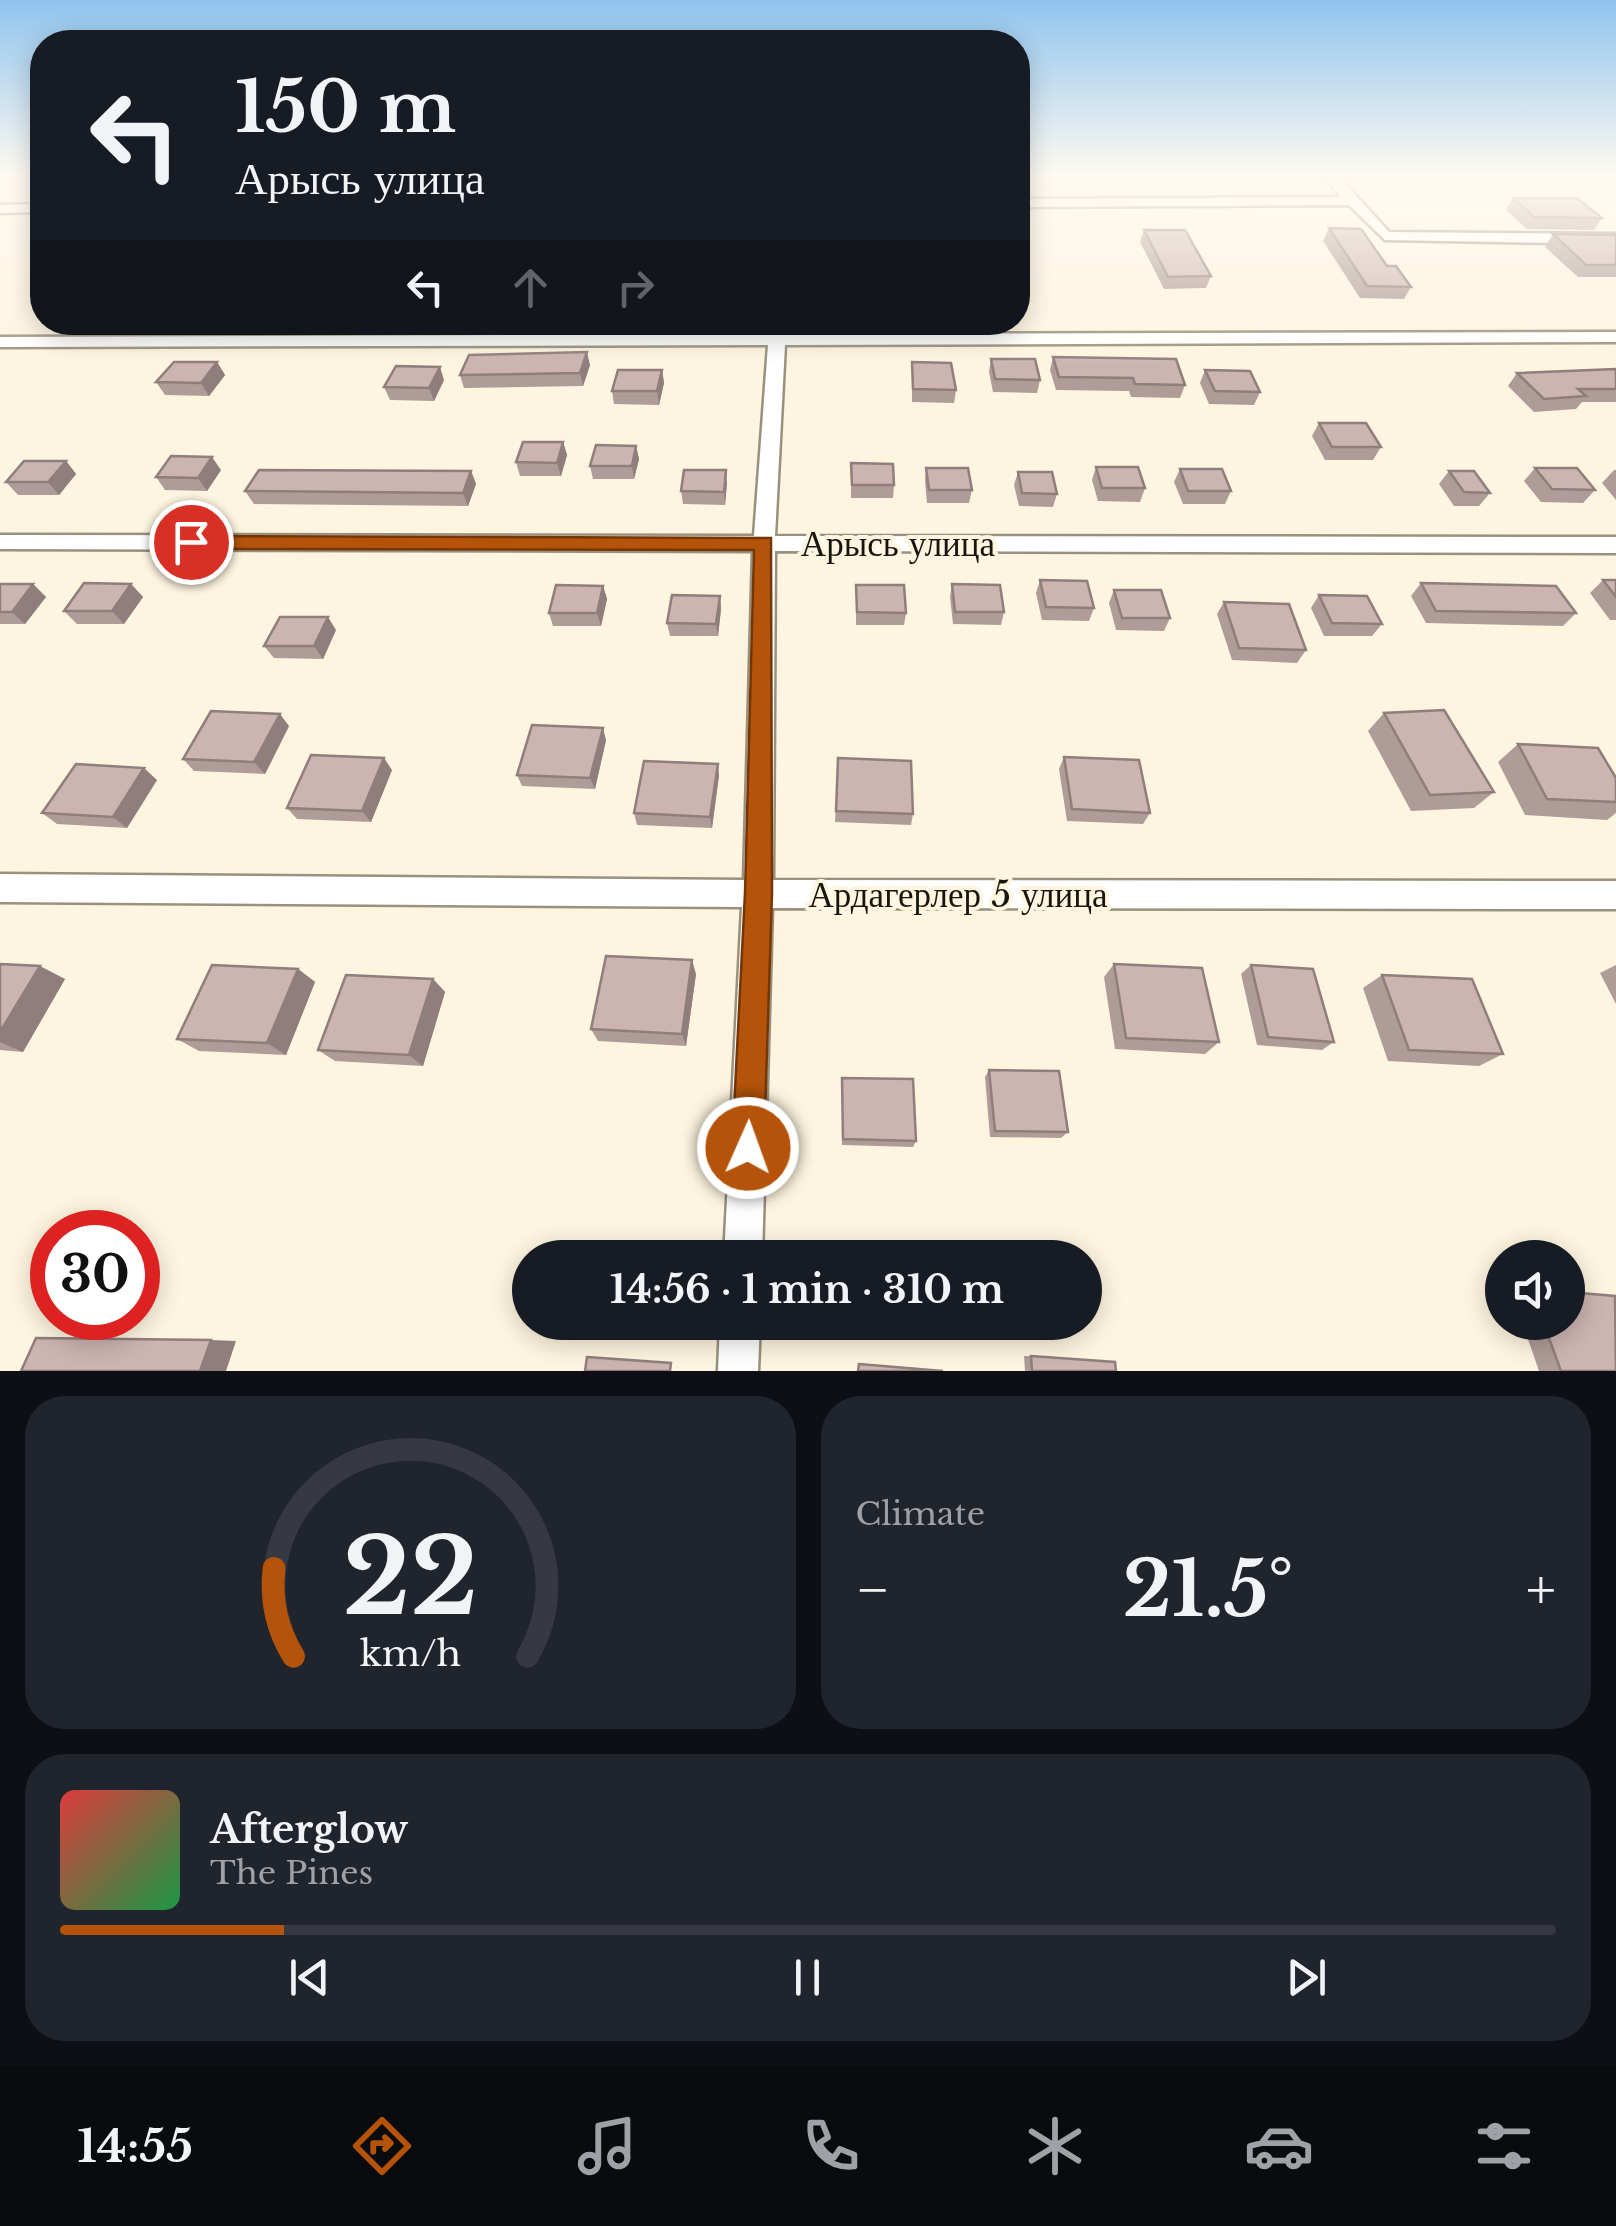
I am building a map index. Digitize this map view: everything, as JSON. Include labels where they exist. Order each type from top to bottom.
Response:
[{"type":"street","points":[[1030,333],[1616,336]]},
{"type":"street","points":[[0,342],[494,335]]},
{"type":"street","points":[[744,1240],[758,893],[764,543],[777,335]]},
{"type":"street","name":"Арысь улица","points":[[0,542],[1616,545]]},
{"type":"street","name":"Ардагерлер 5 улица","points":[[0,888],[1616,895]]},
{"type":"street","points":[[738,1371],[739,1340]]},
{"type":"building","points":[[1149,239],[1190,239],[1211,276],[1168,277]]},
{"type":"building","points":[[1336,239],[1368,239],[1387,266],[1396,266],[1411,287],[1367,286]]},
{"type":"building","points":[[1558,239],[1616,239],[1616,265],[1586,265]]},
{"type":"building","points":[[587,352],[580,373],[460,375],[469,355]]},
{"type":"building","points":[[1053,357],[1176,359],[1185,385],[1135,384],[1133,378],[1059,377]]},
{"type":"building","points":[[991,359],[1035,359],[1040,380],[995,379]]},
{"type":"building","points":[[174,362],[217,362],[201,383],[156,382]]},
{"type":"building","points":[[912,362],[951,363],[956,390],[913,389]]},
{"type":"building","points":[[396,366],[440,367],[429,388],[384,387]]},
{"type":"building","points":[[1616,369],[1616,389],[1578,389],[1586,396],[1544,399],[1517,373]]},
{"type":"building","points":[[618,370],[662,370],[657,391],[612,391]]},
{"type":"building","points":[[1205,370],[1250,371],[1260,392],[1215,391]]},
{"type":"building","points":[[1319,423],[1366,423],[1381,447],[1332,447]]},
{"type":"building","points":[[523,442],[563,442],[557,463],[516,462]]},
{"type":"building","points":[[596,445],[636,446],[632,466],[590,466]]},
{"type":"building","points":[[171,456],[212,457],[198,478],[156,477]]},
{"type":"building","points":[[24,461],[66,461],[48,482],[6,482]]},
{"type":"building","points":[[851,463],[893,464],[894,485],[852,485]]},
{"type":"building","points":[[1096,467],[1138,467],[1145,488],[1102,488]]},
{"type":"building","points":[[926,468],[968,468],[972,490],[929,490]]},
{"type":"building","points":[[1535,468],[1577,468],[1595,490],[1552,489]]},
{"type":"building","points":[[1180,469],[1222,469],[1231,491],[1188,491]]},
{"type":"building","points":[[259,470],[471,471],[463,493],[245,491]]},
{"type":"building","points":[[684,470],[726,470],[724,492],[681,491]]},
{"type":"building","points":[[1449,471],[1474,471],[1490,493],[1464,492]]},
{"type":"building","points":[[1018,472],[1052,472],[1057,494],[1022,493]]},
{"type":"building","points":[[1040,580],[1087,581],[1094,608],[1046,607]]},
{"type":"building","points":[[1603,580],[1616,580],[1616,597]]},
{"type":"building","points":[[84,583],[131,584],[112,611],[64,611]]},
{"type":"building","points":[[1421,583],[1556,586],[1576,613],[1436,611]]},
{"type":"building","points":[[0,584],[33,584],[12,612],[0,612]]},
{"type":"building","points":[[952,584],[1000,585],[1004,612],[955,612]]},
{"type":"building","points":[[556,585],[603,586],[597,613],[549,613]]},
{"type":"building","points":[[856,585],[904,585],[906,613],[857,612]]},
{"type":"building","points":[[1114,590],[1161,590],[1170,618],[1122,618]]},
{"type":"building","points":[[672,595],[720,596],[716,624],[667,623]]},
{"type":"building","points":[[1319,595],[1367,596],[1382,624],[1332,623]]},
{"type":"building","points":[[1224,602],[1289,604],[1306,650],[1239,648]]},
{"type":"building","points":[[280,617],[328,617],[314,646],[264,646]]},
{"type":"building","points":[[1444,710],[1494,792],[1430,795],[1384,713]]},
{"type":"building","points":[[211,711],[280,714],[254,762],[183,759]]},
{"type":"building","points":[[532,725],[603,728],[590,778],[517,775]]},
{"type":"building","points":[[1518,744],[1598,748],[1616,778],[1616,802],[1547,799]]},
{"type":"building","points":[[311,755],[384,758],[362,811],[287,808]]},
{"type":"building","points":[[1064,757],[1139,760],[1150,813],[1072,809]]},
{"type":"building","points":[[838,758],[911,761],[913,814],[836,811]]},
{"type":"building","points":[[644,761],[718,764],[710,817],[634,813]]},
{"type":"building","points":[[76,764],[144,768],[113,817],[42,813]]},
{"type":"building","points":[[606,956],[692,960],[682,1034],[591,1029]]},
{"type":"building","points":[[0,964],[40,966],[0,1032]]},
{"type":"building","points":[[1114,964],[1202,968],[1219,1042],[1126,1038]]},
{"type":"building","points":[[212,965],[298,969],[267,1043],[177,1039]]},
{"type":"building","points":[[1251,965],[1313,969],[1334,1042],[1268,1037]]},
{"type":"building","points":[[346,975],[433,979],[409,1055],[318,1050]]},
{"type":"building","points":[[1382,975],[1472,979],[1503,1054],[1409,1050]]},
{"type":"building","points":[[989,1070],[1059,1071],[1068,1132],[995,1131]]},
{"type":"building","points":[[842,1078],[913,1079],[916,1141],[843,1139]]},
{"type":"building","points":[[1585,1293],[1615,1296],[1616,1371],[1561,1371],[1550,1340],[1585,1340]]},
{"type":"building","points":[[35,1340],[211,1340],[200,1371],[21,1371]]},
{"type":"building","points":[[1031,1356],[1115,1362],[1116,1371],[1032,1371]]},
{"type":"building","points":[[587,1357],[671,1363],[670,1371],[585,1371]]},
{"type":"building","points":[[859,1364],[943,1371],[858,1371]]},
{"type":"route","points":[[191,542],[764,543],[758,893],[748,1148]]}]
